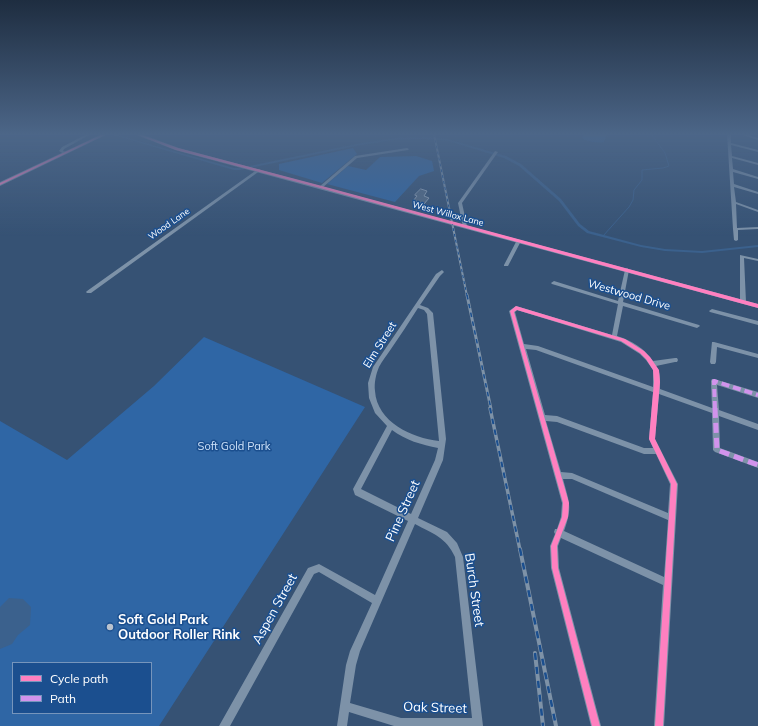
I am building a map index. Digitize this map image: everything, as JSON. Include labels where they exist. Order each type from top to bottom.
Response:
[{"type":"main road","points":[[0,184],[34,168]]},
{"type":"main road","name":"West Willox Lane","points":[[251,168],[758,306]]},
{"type":"street","points":[[321,187],[343,168]]},
{"type":"street","points":[[465,226],[460,203],[485,168]]},
{"type":"street","name":"Wood Lane","points":[[89,292],[259,170]]},
{"type":"street","points":[[736,240],[731,170],[758,178]]},
{"type":"street","points":[[732,185],[758,193]]},
{"type":"street","points":[[733,202],[758,210]]},
{"type":"street","points":[[735,229],[758,228]]},
{"type":"street","points":[[506,266],[519,241]]},
{"type":"street","points":[[743,302],[742,256],[758,260]]},
{"type":"street","points":[[614,337],[627,270]]},
{"type":"street","name":"Elm Street","points":[[442,272],[438,275],[376,367],[373,375],[372,391],[373,399],[380,414],[391,426],[412,439],[442,446]]},
{"type":"street","name":"Westwood Drive","points":[[554,284],[697,326]]},
{"type":"street","name":"Pine Street","points":[[342,726],[351,665],[355,651],[439,460],[442,446],[430,313],[426,309],[417,306]]},
{"type":"street","points":[[596,726],[555,568],[554,546],[558,532],[565,517],[566,503],[512,311],[516,308],[614,337],[636,348],[652,364],[657,376],[651,434],[653,444],[674,484],[659,726]]},
{"type":"street","points":[[712,311],[758,323]]},
{"type":"street","points":[[713,362],[713,345],[716,344],[758,356]]},
{"type":"street","points":[[522,346],[536,348],[758,427]]},
{"type":"street","points":[[652,364],[675,360]]},
{"type":"street","points":[[758,395],[714,381],[716,450],[758,465]]},
{"type":"street","points":[[542,418],[557,419],[639,450],[656,450]]},
{"type":"street","name":"Burch Street","points":[[391,426],[357,489],[358,492],[444,535],[454,546],[457,552],[478,725]]},
{"type":"street","points":[[558,475],[572,476],[672,518]]},
{"type":"street","points":[[558,532],[668,583]]},
{"type":"street","name":"Aspen Street","points":[[224,726],[311,571],[318,568],[377,601]]},
{"type":"street","name":"Oak Street","points":[[345,706],[401,722],[478,725]]},
{"type":"green space","points":[[279,168],[340,168],[322,183],[279,170]]},
{"type":"green space","points":[[346,168],[366,170],[368,168],[433,168],[434,171],[419,176],[395,202],[327,184]]},
{"type":"green space","name":"Soft Gold Park","points":[[204,337],[365,407],[159,726],[0,726],[0,421],[67,460],[154,386]]},
{"type":"shaded area","points":[[9,598],[23,599],[31,607],[30,625],[18,635],[12,644],[0,649],[0,607]]},
{"type":"building","points":[[421,189],[427,191],[424,196],[429,198],[424,204],[413,201],[417,196],[415,195]]},
{"type":"waterway","points":[[230,168],[245,168]]},
{"type":"waterway","points":[[523,168],[560,200],[579,225],[588,232],[641,246],[665,250],[702,252],[758,246]]},
{"type":"waterway","points":[[603,236],[629,207],[633,200],[634,190],[642,180],[642,170],[663,168]]},
{"type":"railway","points":[[441,168],[467,296]]},
{"type":"railway","points":[[467,295],[491,409]]},
{"type":"railway","points":[[490,408],[520,550]]},
{"type":"railway","points":[[520,549],[556,726]]},
{"type":"railway","points":[[535,653],[543,726]]},
{"type":"marked path","points":[[758,395],[714,381],[717,450],[758,465]]},
{"type":"cycle path","points":[[0,184],[34,168]]},
{"type":"cycle path","points":[[249,168],[758,306]]},
{"type":"cycle path","points":[[596,726],[555,568],[554,546],[565,517],[566,503],[512,311],[516,308],[623,340],[642,352],[656,370],[657,382],[652,439],[674,484],[659,726]]},
{"type":"place","name":"Soft Gold Park Outdoor Roller Rink","points":[[110,627]]}]
